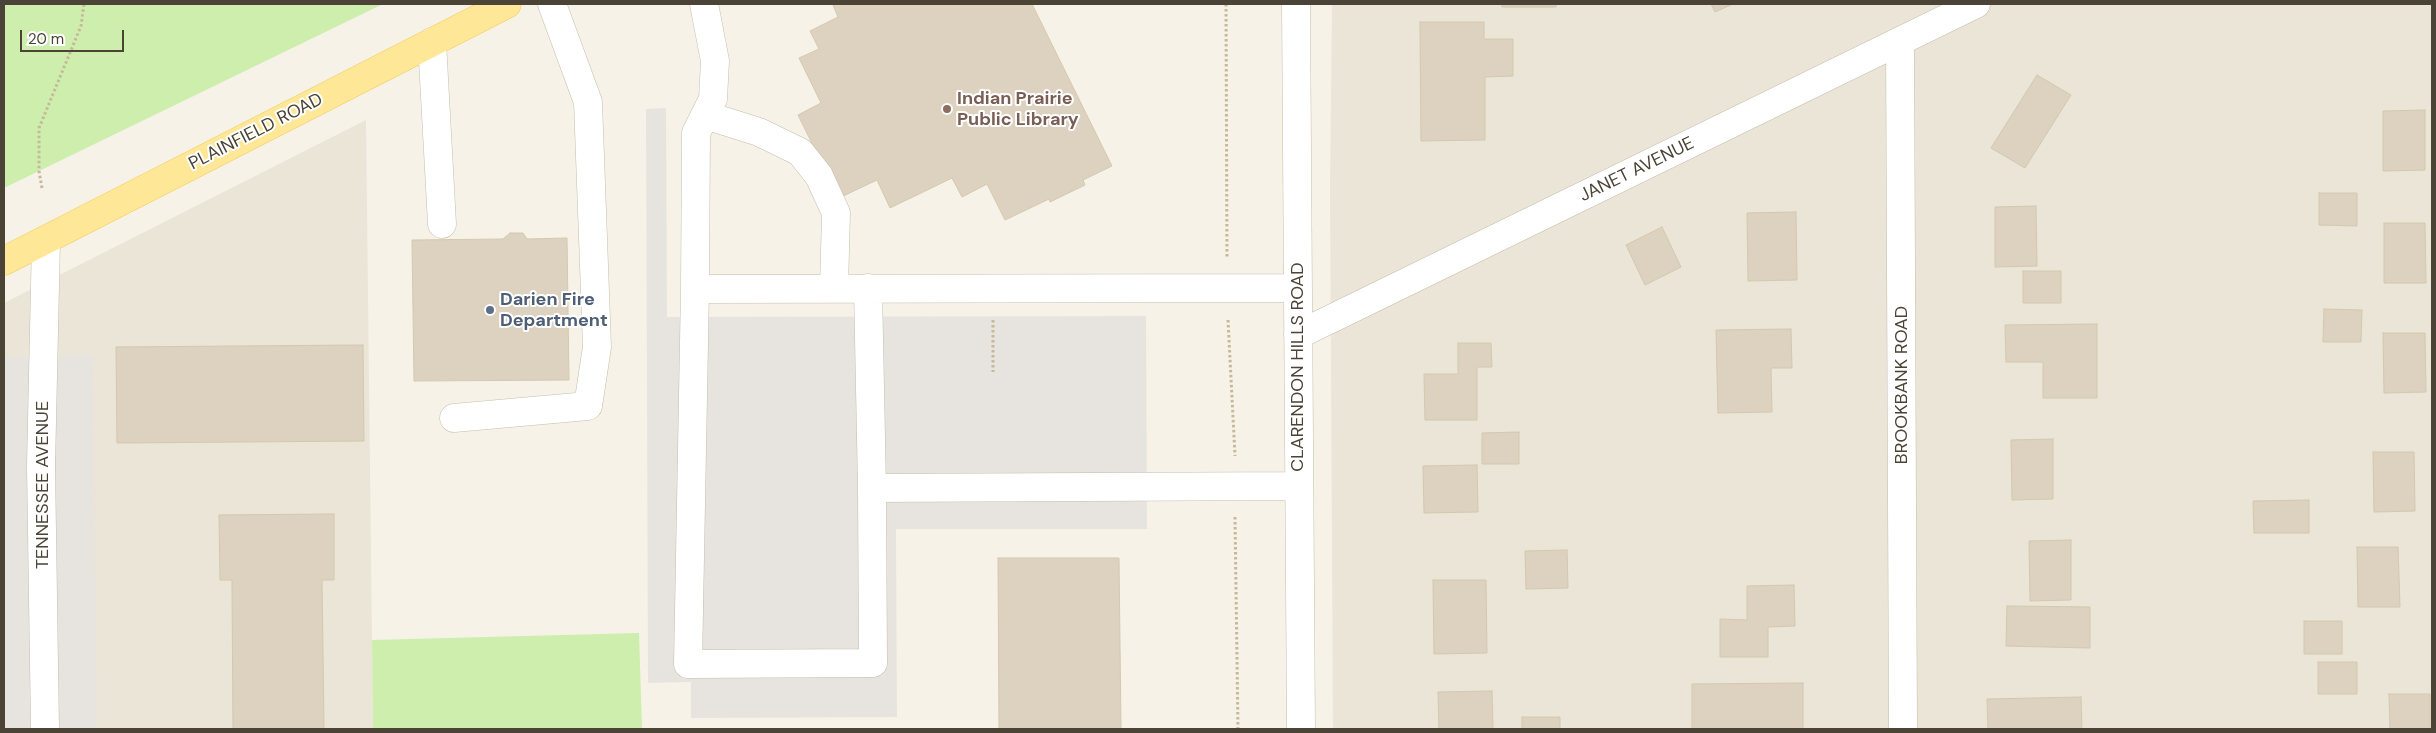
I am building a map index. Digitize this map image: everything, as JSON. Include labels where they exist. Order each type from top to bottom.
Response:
[{"type":"main road","name":"PLAINFIELD ROAD","points":[[4,261],[507,4]]},
{"type":"street","points":[[454,418],[588,406],[597,346],[588,102],[552,4]]},
{"type":"street","points":[[704,4],[714,61],[712,99],[696,133],[688,664],[873,663],[868,288]]},
{"type":"street","name":"CLARENDON HILLS ROAD","points":[[1296,4],[1301,729]]},
{"type":"street","name":"JANET AVENUE","points":[[1298,335],[1976,4]]},
{"type":"street","name":"BROOKBANK ROAD","points":[[1900,41],[1903,729]]},
{"type":"street","points":[[432,42],[442,224]]},
{"type":"street","points":[[705,115],[760,132],[800,152],[819,176],[836,213],[834,289]]},
{"type":"street","name":"TENNESSEE AVENUE","points":[[45,729],[41,466],[46,240]]},
{"type":"street","points":[[695,289],[1298,288]]},
{"type":"street","points":[[872,488],[1299,486]]},
{"type":"path","points":[[42,188],[39,171],[39,128],[81,26],[84,4]]},
{"type":"path","points":[[1226,4],[1228,260]]},
{"type":"path","points":[[1228,316],[1235,485],[1238,729]]},
{"type":"path","points":[[993,317],[993,372]]},
{"type":"shaded area","points":[[1332,4],[2432,4],[2432,729],[1333,729],[1330,188]]},
{"type":"shaded area","points":[[666,108],[667,317],[1146,316],[1147,529],[896,529],[897,717],[691,718],[691,682],[648,683],[646,109]]},
{"type":"shaded area","points":[[366,120],[373,729],[4,729],[4,303]]},
{"type":"shaded area","points":[[93,355],[97,729],[4,729],[4,357]]},
{"type":"green space","points":[[4,4],[383,4],[4,188]]},
{"type":"green space","points":[[639,633],[642,729],[373,729],[372,640]]},
{"type":"building","name":"Indian Prairie Public Library","points":[[1032,4],[1112,166],[1083,180],[1085,185],[1050,202],[1049,199],[1005,220],[987,184],[962,197],[952,178],[890,208],[877,180],[839,198],[798,115],[821,103],[799,58],[819,49],[810,31],[838,17],[833,5]]},
{"type":"building","points":[[1502,4],[1556,4],[1556,7],[1502,7]]},
{"type":"building","points":[[1711,4],[1733,4],[1715,12]]},
{"type":"building","points":[[1420,22],[1484,22],[1484,39],[1513,39],[1513,76],[1485,77],[1485,140],[1421,141]]},
{"type":"building","points":[[2037,75],[2071,95],[2025,168],[1991,148]]},
{"type":"building","points":[[2425,110],[2425,170],[2383,171],[2383,111]]},
{"type":"building","points":[[2319,193],[2357,193],[2357,226],[2319,225]]},
{"type":"building","points":[[2036,206],[2037,266],[1995,267],[1995,207]]},
{"type":"building","points":[[1796,212],[1797,280],[1748,281],[1747,213]]},
{"type":"building","points":[[2384,223],[2425,223],[2426,283],[2384,283]]},
{"type":"building","points":[[1662,227],[1681,267],[1645,285],[1626,245]]},
{"type":"building","name":"Darien Fire Department","points":[[510,233],[523,233],[527,239],[567,238],[569,380],[414,381],[412,240],[503,239]]},
{"type":"building","points":[[2023,271],[2061,271],[2061,303],[2023,303]]},
{"type":"building","points":[[2324,309],[2362,310],[2361,342],[2323,342]]},
{"type":"building","points":[[2097,324],[2097,398],[2043,398],[2043,362],[2006,362],[2005,325]]},
{"type":"building","points":[[1791,329],[1792,368],[1771,368],[1772,412],[1718,413],[1716,330]]},
{"type":"building","points":[[2383,333],[2425,333],[2426,392],[2384,393]]},
{"type":"building","points":[[1458,343],[1491,343],[1492,367],[1477,367],[1477,420],[1425,420],[1424,374],[1458,374]]},
{"type":"building","points":[[363,345],[364,441],[117,443],[116,347]]},
{"type":"building","points":[[1519,432],[1519,464],[1482,464],[1482,433]]},
{"type":"building","points":[[2053,439],[2053,499],[2012,500],[2011,440]]},
{"type":"building","points":[[2373,452],[2414,452],[2415,511],[2374,512]]},
{"type":"building","points":[[1477,465],[1478,512],[1424,513],[1423,466]]},
{"type":"building","points":[[2309,500],[2309,533],[2254,533],[2253,501]]},
{"type":"building","points":[[334,514],[334,580],[322,580],[324,729],[233,729],[232,580],[220,580],[219,515]]},
{"type":"building","points":[[2071,540],[2071,600],[2030,601],[2029,541]]},
{"type":"building","points":[[2357,547],[2398,547],[2400,607],[2358,607]]},
{"type":"building","points":[[1567,550],[1568,588],[1526,589],[1525,551]]},
{"type":"building","points":[[998,558],[1119,558],[1121,729],[999,729]]},
{"type":"building","points":[[1433,580],[1486,580],[1487,653],[1434,654]]},
{"type":"building","points":[[1794,585],[1795,626],[1768,627],[1768,657],[1720,657],[1720,619],[1747,620],[1747,586]]},
{"type":"building","points":[[2007,606],[2090,607],[2090,648],[2006,646]]},
{"type":"building","points":[[2304,621],[2342,621],[2342,654],[2304,654]]},
{"type":"building","points":[[2318,662],[2357,662],[2357,694],[2318,694]]},
{"type":"building","points":[[1803,683],[1803,729],[1692,729],[1692,684]]},
{"type":"building","points":[[1492,691],[1493,729],[1439,729],[1438,692]]},
{"type":"building","points":[[2389,694],[2430,694],[2430,729],[2390,729]]},
{"type":"building","points":[[2081,697],[2082,729],[1988,729],[1987,699]]},
{"type":"building","points":[[1522,717],[1560,717],[1560,729],[1522,729]]},
{"type":"place","name":"Indian Prairie Public Library","points":[[947,109]]},
{"type":"place","name":"Darien Fire Department","points":[[490,310]]}]
